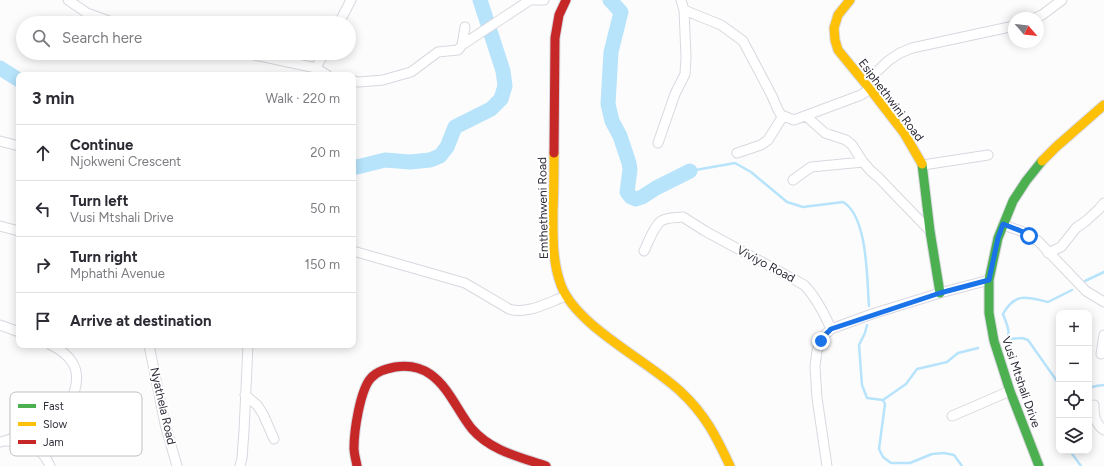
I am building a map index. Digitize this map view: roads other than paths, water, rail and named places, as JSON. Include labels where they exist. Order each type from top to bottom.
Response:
[{"type":"street","points":[[68,0],[87,13],[95,16]]},
{"type":"street","points":[[356,82],[383,80],[411,72],[438,52],[458,50],[462,45],[530,0],[544,0]]},
{"type":"street","name":"Emthethweni Road","points":[[566,0],[559,15],[555,38],[553,249],[559,278],[566,296],[582,315],[609,339],[662,376],[680,391],[695,407],[708,423],[730,466]]},
{"type":"street","points":[[658,143],[675,94],[685,74],[686,57],[684,10],[681,0]]},
{"type":"street","name":"Esiphethwini Road","points":[[850,0],[838,15],[834,28],[838,50],[904,133],[923,165],[930,231],[940,293]]},
{"type":"street","points":[[1044,14],[1062,0]]},
{"type":"street","points":[[342,16],[347,1]]},
{"type":"street","points":[[684,10],[721,25],[743,41],[778,110],[783,116],[794,120],[860,95],[888,61],[912,48],[1008,27]]},
{"type":"street","points":[[462,45],[465,27]]},
{"type":"street","points":[[278,60],[316,68],[322,72]]},
{"type":"street","points":[[316,68],[320,60]]},
{"type":"street","name":"Vusi Mtshali Drive","points":[[1039,466],[1010,391],[994,341],[989,313],[989,280],[998,238],[1003,224],[1013,201],[1026,181],[1041,162],[1056,147],[1104,105]]},
{"type":"street","points":[[737,153],[761,145],[768,140],[783,116]]},
{"type":"street","points":[[807,116],[825,133],[846,140],[871,171],[930,231]]},
{"type":"street","points":[[0,141],[16,145]]},
{"type":"street","points":[[923,165],[988,155]]},
{"type":"street","points":[[793,180],[811,167],[863,162]]},
{"type":"street","points":[[1048,252],[1061,247],[1076,228],[1086,221],[1104,203]]},
{"type":"street","name":"Viviyo Road","points":[[644,251],[660,222],[666,219],[684,217],[705,231],[804,285],[824,313],[831,329]]},
{"type":"street","points":[[1003,224],[1021,231],[1038,242],[1076,282],[1086,291],[1104,302]]},
{"type":"street","points":[[0,226],[16,229]]},
{"type":"street","points":[[356,252],[465,283],[488,298],[516,312],[528,310],[566,296]]},
{"type":"street","points":[[826,466],[817,398],[815,366],[817,351],[825,335],[831,329],[940,293],[989,280]]},
{"type":"street","points":[[0,325],[16,331]]},
{"type":"street","points":[[1101,354],[1104,335]]},
{"type":"street","points":[[55,348],[66,355],[73,363],[76,374],[75,392]]},
{"type":"street","name":"Nyathela Road","points":[[151,348],[165,424],[178,466]]},
{"type":"street","points":[[240,466],[242,458],[248,348]]},
{"type":"street","points":[[357,466],[355,459],[355,436],[364,388],[368,380],[382,370],[396,366],[412,366],[425,371],[437,379],[450,395],[466,422],[476,434],[497,449],[546,466]]},
{"type":"street","points":[[952,416],[1010,391]]},
{"type":"street","points":[[245,395],[263,414],[274,439]]},
{"type":"street","points":[[1094,405],[1096,422],[1100,428],[1104,430]]},
{"type":"street","points":[[45,456],[50,466]]},
{"type":"waterway","points":[[356,167],[385,160],[410,162],[430,160],[440,156],[447,147],[455,127],[491,109],[501,99],[505,86],[503,71],[480,0]]},
{"type":"waterway","points":[[610,0],[621,12],[611,52],[608,104],[612,121],[620,136],[629,163],[630,170],[627,192],[631,197],[636,199],[690,171]]},
{"type":"waterway","points":[[0,68],[16,78]]},
{"type":"waterway","points":[[690,171],[735,163],[751,172],[787,202],[803,207],[843,202],[851,209],[862,234],[865,250],[869,306]]},
{"type":"waterway","points":[[1085,281],[1104,272]]},
{"type":"waterway","points":[[1007,339],[1008,330],[1003,314],[1012,302],[1022,298],[1048,302],[1072,290]]},
{"type":"waterway","points":[[867,325],[859,345],[862,385],[867,398],[883,400],[885,404],[879,449],[883,457],[891,463],[910,463],[932,454],[944,453],[954,455],[962,466]]},
{"type":"waterway","points":[[1007,339],[1022,338],[1028,340],[1058,382]]},
{"type":"waterway","points":[[883,400],[906,384],[917,369],[947,362],[958,353],[978,348]]},
{"type":"waterway","points":[[1092,387],[1104,385]]},
{"type":"waterway","points":[[1072,454],[1081,466]]}]
